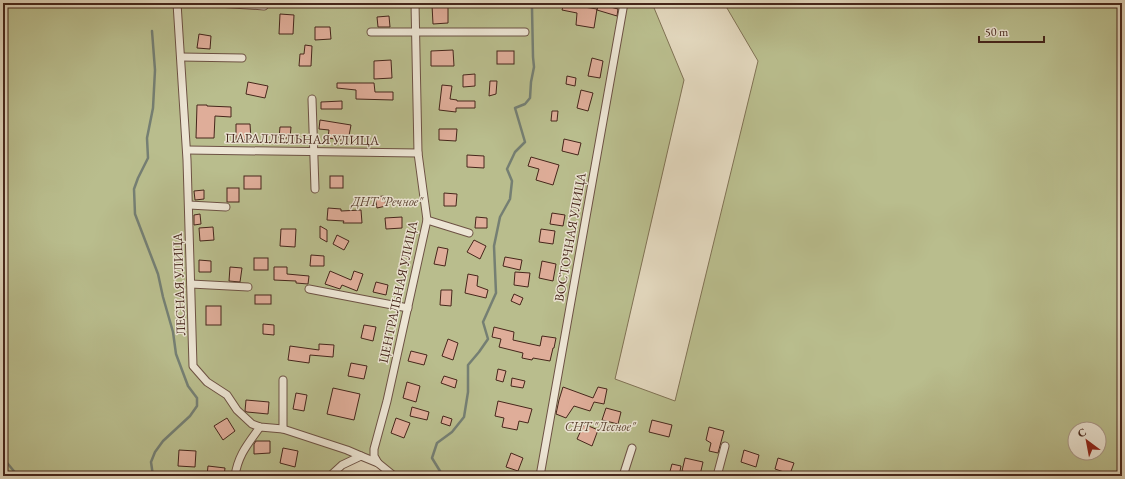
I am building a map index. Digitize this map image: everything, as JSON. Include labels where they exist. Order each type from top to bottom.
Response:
[{"type":"street","name":"ЛЕСНАЯ УЛИЦА","points":[[177,3],[187,150],[193,366],[207,382],[226,395],[245,419],[252,424],[260,427],[283,429],[347,450],[378,463],[394,476]]},
{"type":"street","points":[[216,3],[264,6]]},
{"type":"street","name":"ЦЕНТРАЛЬНАЯ УЛИЦА","points":[[378,463],[374,456],[374,449],[387,401],[427,220],[418,153],[415,3]]},
{"type":"street","name":"ВОСТОЧНАЯ УЛИЦА","points":[[540,476],[624,3]]},
{"type":"street","points":[[371,32],[525,32]]},
{"type":"street","points":[[181,57],[242,58]]},
{"type":"street","points":[[312,99],[315,189]]},
{"type":"street","name":"ПАРАЛЛЕЛЬНАЯ УЛИЦА","points":[[187,150],[418,153]]},
{"type":"street","points":[[189,205],[226,207]]},
{"type":"street","points":[[427,220],[470,233]]},
{"type":"street","points":[[191,284],[248,287]]},
{"type":"street","points":[[309,289],[408,308]]},
{"type":"street","points":[[283,380],[283,429]]},
{"type":"street","points":[[235,476],[237,464],[243,451],[260,427]]},
{"type":"street","points":[[717,476],[725,446]]},
{"type":"street","points":[[623,476],[632,448]]},
{"type":"street","points":[[330,476],[342,465],[361,456]]},
{"type":"green space","points":[[3,3],[652,3],[684,80],[615,379],[675,401],[758,61],[724,3],[1122,3],[1122,476],[394,476],[364,457],[342,465],[330,476],[3,476]]},
{"type":"building","points":[[448,4],[448,23],[433,24],[432,5]]},
{"type":"building","points":[[564,4],[597,9],[594,28],[576,25],[577,13],[562,10]]},
{"type":"building","points":[[599,4],[618,9],[617,16],[597,10]]},
{"type":"building","points":[[280,14],[294,15],[293,34],[279,34]]},
{"type":"building","points":[[389,16],[390,27],[378,27],[377,17]]},
{"type":"building","points":[[315,27],[330,27],[331,39],[315,40]]},
{"type":"building","points":[[199,34],[211,36],[210,49],[197,48]]},
{"type":"building","points":[[305,45],[312,46],[311,66],[299,66],[300,54],[304,54]]},
{"type":"building","points":[[453,50],[454,66],[431,66],[431,51]]},
{"type":"building","points":[[497,51],[514,51],[514,64],[497,64]]},
{"type":"building","points":[[592,58],[603,61],[600,78],[588,76]]},
{"type":"building","points":[[391,60],[392,78],[374,79],[374,61]]},
{"type":"building","points":[[475,74],[475,86],[463,87],[463,75]]},
{"type":"building","points":[[567,76],[576,78],[575,86],[566,84]]},
{"type":"building","points":[[490,81],[497,81],[496,94],[489,96]]},
{"type":"building","points":[[248,82],[268,86],[265,98],[246,94]]},
{"type":"building","points":[[337,83],[374,83],[375,92],[393,92],[393,100],[356,99],[356,90],[337,88]]},
{"type":"building","points":[[442,85],[452,86],[450,99],[457,101],[475,101],[475,108],[456,108],[456,112],[439,110]]},
{"type":"building","points":[[581,90],[593,93],[588,111],[577,108]]},
{"type":"building","points":[[342,101],[342,109],[321,109],[321,102]]},
{"type":"building","points":[[197,105],[231,107],[231,117],[215,116],[214,138],[196,138]]},
{"type":"building","points":[[552,111],[558,111],[557,121],[551,121]]},
{"type":"building","points":[[320,120],[351,125],[348,141],[328,138],[329,130],[319,129]]},
{"type":"building","points":[[236,124],[250,124],[251,140],[236,140]]},
{"type":"building","points":[[280,127],[291,127],[290,138],[279,138]]},
{"type":"building","points":[[439,129],[457,129],[456,141],[439,140]]},
{"type":"building","points":[[564,139],[581,143],[578,155],[562,151]]},
{"type":"building","points":[[467,155],[484,156],[484,168],[467,167]]},
{"type":"building","points":[[531,157],[559,165],[553,185],[536,180],[539,169],[528,166]]},
{"type":"building","points":[[244,176],[261,176],[261,189],[244,189]]},
{"type":"building","points":[[330,176],[343,176],[343,188],[330,188]]},
{"type":"building","points":[[227,188],[239,188],[239,202],[227,202]]},
{"type":"building","points":[[204,190],[204,199],[195,200],[194,191]]},
{"type":"building","points":[[444,193],[457,194],[456,206],[444,206]]},
{"type":"building","points":[[384,196],[386,206],[377,208],[375,197]]},
{"type":"building","points":[[328,208],[341,209],[341,211],[361,210],[362,223],[343,223],[344,221],[327,220]]},
{"type":"building","points":[[552,213],[565,215],[563,226],[550,224]]},
{"type":"building","points":[[200,214],[201,224],[194,225],[194,215]]},
{"type":"building","points":[[402,217],[402,228],[386,229],[385,218]]},
{"type":"building","points":[[476,217],[487,218],[487,228],[475,228]]},
{"type":"building","points":[[320,226],[327,230],[327,242],[320,238]]},
{"type":"building","points":[[213,227],[214,240],[200,241],[199,228]]},
{"type":"building","points":[[281,229],[296,229],[295,247],[280,246]]},
{"type":"building","points":[[541,229],[555,231],[553,244],[539,242]]},
{"type":"building","points":[[337,235],[349,241],[344,250],[333,244]]},
{"type":"building","points":[[474,240],[486,246],[480,259],[467,252]]},
{"type":"building","points":[[438,247],[448,249],[445,266],[434,264]]},
{"type":"building","points":[[311,255],[324,256],[324,266],[310,266]]},
{"type":"building","points":[[505,257],[522,260],[520,270],[503,266]]},
{"type":"building","points":[[254,258],[268,258],[268,270],[254,270]]},
{"type":"building","points":[[199,260],[211,261],[211,272],[199,272]]},
{"type":"building","points":[[542,261],[556,264],[553,281],[539,278]]},
{"type":"building","points":[[230,267],[242,268],[240,282],[229,281]]},
{"type":"building","points":[[274,267],[287,267],[287,274],[309,276],[308,284],[296,283],[296,281],[274,280]]},
{"type":"building","points":[[330,271],[351,280],[354,271],[363,274],[357,291],[342,285],[340,289],[325,284]]},
{"type":"building","points":[[515,272],[530,273],[528,287],[514,285]]},
{"type":"building","points":[[468,274],[478,276],[477,286],[488,290],[486,298],[465,293]]},
{"type":"building","points":[[376,282],[388,285],[386,295],[373,292]]},
{"type":"building","points":[[441,290],[452,290],[451,306],[440,305]]},
{"type":"building","points":[[514,294],[523,298],[520,305],[511,301]]},
{"type":"building","points":[[255,295],[271,295],[271,304],[255,304]]},
{"type":"building","points":[[206,306],[221,306],[221,325],[206,325]]},
{"type":"building","points":[[263,324],[274,325],[274,335],[263,334]]},
{"type":"building","points":[[364,325],[376,327],[373,341],[361,338]]},
{"type":"building","points":[[494,327],[514,332],[513,340],[540,346],[542,336],[556,338],[550,361],[522,358],[523,353],[499,347],[501,339],[492,337]]},
{"type":"building","points":[[448,339],[458,343],[453,360],[442,356]]},
{"type":"building","points":[[319,344],[334,345],[333,357],[310,355],[309,363],[288,360],[290,346],[319,350]]},
{"type":"building","points":[[411,351],[427,355],[424,365],[408,361]]},
{"type":"building","points":[[351,363],[367,366],[364,379],[348,376]]},
{"type":"building","points":[[498,369],[506,371],[503,382],[496,380]]},
{"type":"building","points":[[444,376],[457,380],[455,388],[441,383]]},
{"type":"building","points":[[512,378],[525,381],[523,388],[511,386]]},
{"type":"building","points":[[407,382],[420,386],[416,402],[403,398]]},
{"type":"building","points":[[563,387],[593,398],[598,387],[607,389],[604,404],[594,402],[590,411],[574,406],[566,418],[556,414]]},
{"type":"building","points":[[333,388],[360,394],[354,420],[327,414]]},
{"type":"building","points":[[296,393],[307,395],[304,411],[293,409]]},
{"type":"building","points":[[246,400],[269,402],[268,414],[245,411]]},
{"type":"building","points":[[498,401],[532,409],[528,423],[519,421],[517,430],[502,427],[504,418],[495,416]]},
{"type":"building","points":[[412,407],[429,412],[427,420],[410,416]]},
{"type":"building","points":[[606,408],[621,412],[618,424],[602,420]]},
{"type":"building","points":[[443,416],[452,419],[450,426],[441,423]]},
{"type":"building","points":[[227,418],[235,431],[223,440],[214,426]]},
{"type":"building","points":[[396,418],[410,423],[404,438],[391,433]]},
{"type":"building","points":[[652,420],[672,425],[669,437],[649,432]]},
{"type":"building","points":[[584,424],[598,430],[592,446],[577,439]]},
{"type":"building","points":[[709,427],[724,431],[718,453],[709,451],[711,443],[706,440]]},
{"type":"building","points":[[256,441],[270,441],[270,453],[254,454],[254,444]]},
{"type":"building","points":[[283,448],[298,451],[295,467],[280,463]]},
{"type":"building","points":[[179,450],[196,451],[195,467],[178,466]]},
{"type":"building","points":[[744,450],[759,455],[756,467],[741,462]]},
{"type":"building","points":[[511,453],[523,458],[518,471],[506,467]]},
{"type":"building","points":[[685,458],[703,462],[700,475],[682,471]]},
{"type":"building","points":[[778,458],[794,463],[790,474],[775,469]]},
{"type":"building","points":[[672,464],[681,466],[679,476],[669,475]]},
{"type":"building","points":[[208,466],[225,468],[224,476],[207,476]]},
{"type":"waterway","points":[[443,476],[432,458],[437,443],[452,432],[464,417],[468,392],[468,365],[488,339],[483,322],[496,293],[494,246],[500,217],[510,199],[512,181],[507,169],[515,152],[525,142],[515,108],[525,104],[530,98],[534,67],[532,8],[535,3]]},
{"type":"waterway","points":[[152,31],[155,70],[153,108],[147,138],[148,158],[134,189],[135,214],[158,274],[173,332],[176,354],[188,386],[197,398],[197,406],[190,416],[163,441],[155,452],[151,462],[153,476]]},
{"type":"waterway","points":[[3,458],[18,476]]},
{"type":"park label","name":"ДНТ \"Речное\"","points":[[387,201]]},
{"type":"park label","name":"СНТ \"Лесное\"","points":[[600,426]]}]
